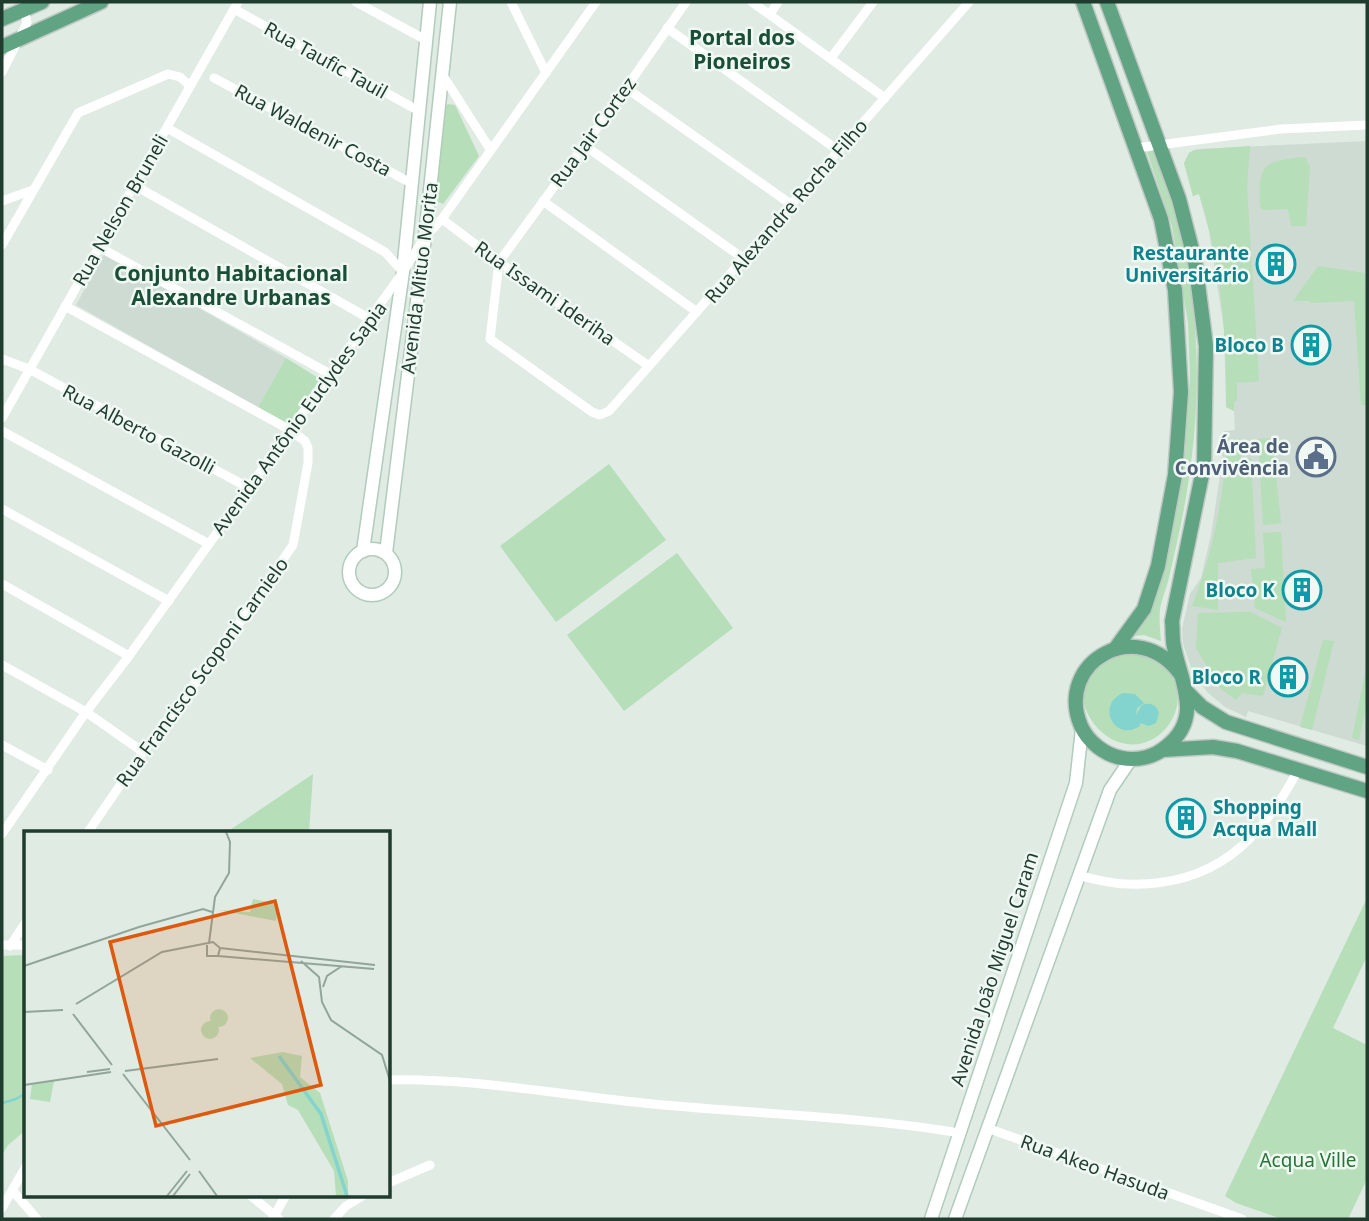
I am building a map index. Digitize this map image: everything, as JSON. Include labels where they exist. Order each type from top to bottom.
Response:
[{"type":"main road","points":[[2,19],[42,2]]},
{"type":"main road","points":[[2,47],[101,2]]},
{"type":"main road","points":[[1083,2],[1161,219],[1175,290],[1181,392],[1175,474],[1158,566],[1144,609],[1115,649]]},
{"type":"main road","points":[[1107,2],[1179,199],[1195,261],[1206,346],[1204,465],[1172,621],[1174,645],[1187,692],[1185,721],[1176,737],[1162,750],[1153,755],[1131,759],[1108,753],[1094,744],[1082,729],[1076,697],[1080,681],[1088,667],[1100,656],[1128,646],[1154,650],[1174,665],[1181,675]]},
{"type":"main road","points":[[1187,692],[1202,707],[1226,722],[1367,767]]},
{"type":"main road","points":[[1162,750],[1213,747],[1237,751],[1367,791]]},
{"type":"street","points":[[356,2],[426,40]]},
{"type":"street","name":"Avenida Mituo Morita","points":[[363,551],[403,272],[430,2]]},
{"type":"street","name":"Avenida Mituo Morita","points":[[386,553],[425,237],[450,2]]},
{"type":"street","points":[[511,2],[546,73]]},
{"type":"street","name":"Avenida Antônio Euclydes Sapia","points":[[2,835],[86,712],[169,601],[370,319],[425,237],[442,219],[596,2]]},
{"type":"street","name":"Rua Jair Cortez","points":[[499,262],[686,2]]},
{"type":"street","points":[[752,2],[885,98]]},
{"type":"street","points":[[770,14],[778,2]]},
{"type":"street","points":[[831,58],[873,2]]},
{"type":"street","name":"Rua Alexandre Rocha Filho","points":[[499,262],[490,339],[592,412],[600,415],[609,411],[969,2]]},
{"type":"street","name":"Rua Nelson Bruneli","points":[[2,418],[236,5]]},
{"type":"street","name":"Rua Taufic Tauil","points":[[236,5],[418,111]]},
{"type":"street","points":[[2,72],[27,23],[24,10]]},
{"type":"street","points":[[667,28],[839,151]]},
{"type":"street","points":[[441,73],[490,149]]},
{"type":"street","points":[[2,246],[78,113],[168,74],[191,86]]},
{"type":"street","name":"Rua Waldenir Costa","points":[[214,78],[411,183]]},
{"type":"street","points":[[626,89],[792,205]]},
{"type":"street","points":[[1136,148],[1282,129],[1367,125]]},
{"type":"street","points":[[167,128],[385,252],[403,272]]},
{"type":"street","points":[[584,145],[744,259]]},
{"type":"street","points":[[134,185],[370,319]]},
{"type":"street","points":[[2,201],[33,190]]},
{"type":"street","points":[[543,201],[697,312]]},
{"type":"street","name":"Rua Issami Ideriha","points":[[442,219],[649,366]]},
{"type":"street","points":[[99,247],[330,374]]},
{"type":"street","points":[[65,306],[290,430]]},
{"type":"street","name":"Rua Alberto Gazolli","points":[[2,359],[29,369],[249,488]]},
{"type":"street","name":"Rua Francisco Scoponi Carnielo","points":[[89,831],[293,545],[308,463],[308,448],[305,441],[290,430]]},
{"type":"street","points":[[2,431],[209,544]]},
{"type":"street","points":[[2,509],[169,601]]},
{"type":"street","points":[[376,549],[386,553],[393,562],[395,577],[392,585],[384,592],[372,596],[358,590],[350,579],[351,565],[363,551],[376,549]]},
{"type":"street","points":[[2,584],[129,656]]},
{"type":"street","points":[[2,665],[86,712],[143,752]]},
{"type":"street","name":"Avenida João Miguel Caram","points":[[931,1219],[1076,783],[1082,729]]},
{"type":"street","points":[[2,745],[48,770]]},
{"type":"street","points":[[955,1219],[1110,790],[1131,759]]},
{"type":"street","points":[[1080,876],[1124,884],[1149,884],[1172,883],[1201,873],[1228,859],[1244,845],[1283,798],[1298,769]]},
{"type":"street","points":[[6,945],[24,924]]},
{"type":"street","points":[[6,945],[24,945]]},
{"type":"street","points":[[390,1080],[469,1083],[654,1104],[891,1123],[960,1133]]},
{"type":"street","name":"Rua Akeo Hasuda","points":[[987,1128],[1242,1219]]},
{"type":"street","points":[[390,1182],[430,1165]]},
{"type":"street","points":[[2,1208],[24,1170]]},
{"type":"street","points":[[13,1191],[37,1219]]},
{"type":"street","points":[[251,1196],[275,1218],[286,1196]]},
{"type":"street","points":[[334,1219],[346,1206],[362,1196]]},
{"type":"shaded area","points":[[1367,141],[1367,746],[1248,711],[1246,717],[1225,707],[1207,692],[1192,670],[1183,644],[1182,629],[1190,594],[1201,578],[1211,535],[1223,456],[1219,454],[1221,434],[1235,430],[1234,411],[1226,407],[1224,329],[1209,231],[1199,194],[1193,196],[1184,163],[1189,153],[1198,149]]},
{"type":"shaded area","points":[[104,254],[286,358],[258,407],[76,305]]},
{"type":"green space","points":[[448,104],[455,105],[479,156],[443,204],[434,200],[444,108]]},
{"type":"green space","points":[[1250,146],[1247,186],[1259,381],[1237,383],[1234,411],[1226,407],[1224,326],[1213,246],[1199,194],[1193,196],[1184,163],[1189,153],[1194,150]]},
{"type":"green space","points":[[1153,150],[1170,192],[1181,233],[1189,274],[1197,358],[1188,484],[1160,609],[1161,641],[1144,635],[1134,636],[1161,577],[1176,513],[1185,454],[1190,377],[1188,323],[1172,226],[1147,152]]},
{"type":"green space","points":[[1305,157],[1310,167],[1306,226],[1291,226],[1288,209],[1262,210],[1260,181],[1266,167],[1272,163]]},
{"type":"green space","points":[[1318,266],[1365,273],[1367,405],[1361,405],[1354,301],[1293,301]]},
{"type":"green space","points":[[286,358],[320,379],[290,425],[258,407]]},
{"type":"green space","points":[[1272,438],[1281,523],[1263,525],[1258,439]]},
{"type":"green space","points":[[1239,439],[1241,459],[1251,458],[1256,558],[1218,563],[1218,610],[1192,606],[1206,566],[1216,524],[1227,440]]},
{"type":"green space","points":[[609,464],[666,540],[556,622],[500,546]]},
{"type":"green space","points":[[1281,532],[1286,622],[1255,608],[1251,569],[1265,568],[1263,533]]},
{"type":"green space","points":[[677,553],[733,628],[624,711],[567,635]]},
{"type":"green space","points":[[1251,612],[1282,628],[1263,696],[1242,693],[1236,700],[1220,688],[1196,648],[1198,613]]},
{"type":"green space","points":[[1323,640],[1334,641],[1312,730],[1300,727]]},
{"type":"green space","points":[[1121,651],[1157,660],[1172,675],[1178,693],[1176,710],[1168,725],[1156,737],[1140,744],[1122,743],[1104,734],[1091,720],[1084,703],[1089,678],[1094,671]]},
{"type":"green space","points":[[1367,663],[1367,703],[1359,740],[1352,738]]},
{"type":"green space","points":[[313,774],[309,831],[228,831]]},
{"type":"green space","name":"Acqua Ville","points":[[1367,898],[1367,956],[1333,1028],[1367,1045],[1367,1179],[1348,1219],[1282,1219],[1236,1203],[1225,1196]]},
{"type":"green space","points":[[24,955],[24,1132],[8,1145],[2,1155],[2,956]]},
{"type":"water","points":[[1123,693],[1135,694],[1144,703],[1137,708],[1136,715],[1142,705],[1155,706],[1159,713],[1156,723],[1149,726],[1140,723],[1140,726],[1131,730],[1116,726],[1109,713],[1110,706]]},
{"type":"waterway","points":[[2,1103],[24,1094]]},
{"type":"place","name":"Restaurante Universitário","points":[[1276,264]]},
{"type":"place","name":"Bloco B","points":[[1311,345]]},
{"type":"place","name":"Área de Convivência","points":[[1316,457]]},
{"type":"place","name":"Bloco K","points":[[1302,590]]},
{"type":"place","name":"Bloco R","points":[[1288,677]]},
{"type":"place","name":"Shopping Acqua Mall","points":[[1186,818]]},
{"type":"district","name":"Portal dos Pioneiros","points":[[742,49]]},
{"type":"district","name":"Conjunto Habitacional Alexandre Urbanas","points":[[231,285]]}]
